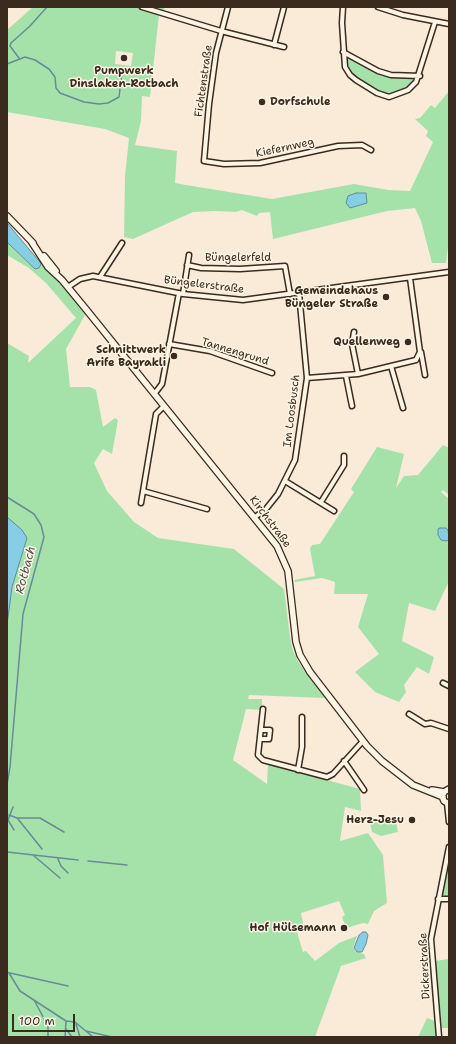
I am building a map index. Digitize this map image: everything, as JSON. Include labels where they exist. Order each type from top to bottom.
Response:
[{"type":"street","points":[[142,7],[221,32],[284,47]]},
{"type":"street","name":"Fichtenstraße","points":[[204,158],[209,104],[221,32],[228,7]]},
{"type":"street","points":[[274,45],[284,7]]},
{"type":"street","points":[[343,7],[343,52],[345,67],[350,75],[377,94],[389,97],[398,95],[408,90],[420,76],[435,22]]},
{"type":"street","points":[[378,7],[435,22],[449,24]]},
{"type":"street","points":[[343,52],[391,75],[420,76]]},
{"type":"street","name":"Kiefernweg","points":[[204,158],[206,162],[242,164],[279,160],[338,146],[362,146],[371,150]]},
{"type":"street","name":"Kirchstraße","points":[[7,216],[31,241],[48,267],[68,287],[277,546],[288,571],[296,642],[300,655],[310,672],[363,741],[390,768],[414,785],[445,793]]},
{"type":"street","points":[[100,277],[122,243]]},
{"type":"street","points":[[155,393],[162,384],[169,344],[189,255]]},
{"type":"street","name":"Büngelerfeld","points":[[187,265],[201,268],[240,269],[285,266],[290,294]]},
{"type":"street","name":"Büngelerstraße","points":[[68,287],[86,277],[100,277],[181,294],[243,300],[449,272]]},
{"type":"street","points":[[410,278],[420,352],[425,375]]},
{"type":"street","name":"Im Loosbusch","points":[[255,518],[278,494],[295,460],[307,378],[299,293]]},
{"type":"street","points":[[354,332],[352,344],[358,374]]},
{"type":"street","name":"Tannengrund","points":[[169,344],[210,351],[272,373]]},
{"type":"street","points":[[307,378],[358,374],[416,360],[420,352]]},
{"type":"street","points":[[391,366],[403,408]]},
{"type":"street","points":[[346,376],[352,406]]},
{"type":"street","points":[[141,503],[156,414],[164,406]]},
{"type":"street","points":[[321,502],[344,465],[344,456]]},
{"type":"street","points":[[285,480],[334,511]]},
{"type":"street","points":[[143,491],[206,508]]},
{"type":"street","points":[[443,683],[449,686]]},
{"type":"street","points":[[263,709],[258,755],[263,760],[327,778],[333,774],[363,741]]},
{"type":"street","points":[[409,714],[425,724],[431,723],[449,729]]},
{"type":"street","points":[[298,770],[302,747],[302,717]]},
{"type":"street","points":[[260,739],[270,739],[270,730],[261,730]]},
{"type":"street","points":[[344,761],[364,790]]},
{"type":"street","points":[[445,793],[448,803],[449,822]]},
{"type":"street","name":"Dickerstraße","points":[[440,1037],[431,940],[438,899],[447,866],[449,847]]},
{"type":"street","points":[[438,899],[449,899]]},
{"type":"green space","points":[[33,7],[165,7],[163,11],[159,9],[156,14],[159,15],[150,97],[142,96],[141,121],[135,145],[177,151],[175,183],[272,199],[354,184],[388,190],[410,191],[433,142],[426,136],[428,131],[415,119],[420,118],[431,105],[435,108],[449,91],[449,238],[446,263],[432,263],[421,221],[415,208],[387,211],[273,239],[270,212],[259,213],[257,216],[242,210],[236,212],[193,212],[133,239],[124,237],[125,176],[129,138],[105,129],[7,112],[7,30]],"holes":[[[116,51],[133,53],[131,66],[115,64]]]},
{"type":"green space","points":[[348,56],[385,76],[414,78],[416,80],[408,89],[390,95],[376,91],[352,74],[346,60]]},
{"type":"green space","points":[[7,242],[35,269],[39,268],[41,264],[66,288],[85,315],[66,349],[70,387],[90,387],[96,390],[103,427],[115,418],[118,420],[112,454],[103,449],[94,463],[107,491],[134,522],[158,538],[234,549],[284,589],[293,651],[299,663],[325,698],[249,695],[248,699],[262,699],[262,710],[246,709],[233,760],[267,784],[268,764],[360,789],[361,811],[345,807],[340,841],[368,833],[383,855],[387,903],[374,911],[368,924],[363,923],[346,928],[342,917],[345,915],[339,901],[301,913],[304,929],[297,932],[303,952],[306,951],[315,961],[339,943],[357,936],[353,948],[356,952],[364,954],[366,958],[341,966],[315,1037],[7,1037],[7,343],[29,356],[28,363],[76,318],[46,283],[29,268],[7,255]]},
{"type":"green space","points":[[443,445],[449,448],[449,495],[443,490],[441,492],[449,499],[449,581],[435,611],[409,603],[402,641],[434,657],[429,674],[417,667],[404,685],[406,692],[399,702],[375,692],[355,672],[379,654],[358,627],[368,594],[334,594],[335,582],[322,578],[295,582],[294,580],[315,576],[310,549],[312,545],[320,544],[354,492],[351,489],[377,447],[404,454],[396,488],[404,476],[418,475]]},
{"type":"green space","points":[[395,817],[398,832],[381,836],[372,832],[370,823]]},
{"type":"green space","points":[[449,865],[449,898],[441,894]]},
{"type":"green space","points":[[449,959],[449,1028],[442,1028],[435,961]]},
{"type":"green space","points":[[427,1018],[435,1021],[437,1037],[418,1037]]},
{"type":"water","points":[[356,193],[366,193],[367,203],[350,208],[346,203],[348,196]]},
{"type":"water","points":[[7,223],[39,261],[41,264],[39,268],[35,269],[7,242]]},
{"type":"water","points":[[7,517],[22,530],[27,538],[12,587],[7,625]]},
{"type":"water","points":[[446,528],[448,530],[449,539],[447,541],[441,540],[438,535],[438,529]]},
{"type":"water","points":[[366,932],[368,935],[366,944],[362,952],[357,952],[354,948],[359,935]]},
{"type":"waterway","points":[[19,58],[10,46],[11,43],[30,26],[47,7]]},
{"type":"waterway","name":"Rotbach","points":[[7,64],[25,57],[35,60],[49,69],[55,77],[56,88],[60,93],[84,102],[99,104],[108,103],[119,97],[122,72]]},
{"type":"waterway","name":"Rotbach","points":[[7,497],[34,514],[41,525],[44,537],[23,614],[10,767],[7,785]]},
{"type":"waterway","points":[[13,807],[8,820],[14,830]]},
{"type":"waterway","points":[[9,815],[17,818],[40,818],[64,832]]},
{"type":"waterway","points":[[18,819],[42,849]]},
{"type":"waterway","points":[[7,852],[78,860]]},
{"type":"waterway","points":[[33,855],[60,878]]},
{"type":"waterway","points":[[58,859],[61,866],[68,873]]},
{"type":"waterway","points":[[88,861],[127,865]]},
{"type":"waterway","points":[[7,972],[20,991],[66,1021],[75,1022],[93,1037]]},
{"type":"waterway","points":[[10,973],[68,986]]},
{"type":"waterway","points":[[34,1000],[48,1026],[48,1037]]},
{"type":"waterway","points":[[65,1037],[66,1021]]},
{"type":"waterway","points":[[76,1024],[80,1037]]},
{"type":"waterway","points":[[66,1029],[72,1037]]},
{"type":"waterway","points":[[86,1031],[112,1037]]},
{"type":"place","name":"Pumpwerk Dinslaken-Rotbach","points":[[124,58]]},
{"type":"place","name":"Dorfschule","points":[[262,102]]},
{"type":"place","name":"Gemeindehaus Büngeler Straße","points":[[386,297]]},
{"type":"place","name":"Quellenweg","points":[[408,342]]},
{"type":"place","name":"Schnittwerk Arife Bayrakli","points":[[174,356]]},
{"type":"place","name":"Herz-Jesu","points":[[412,820]]},
{"type":"place","name":"Hof Hülsemann","points":[[344,928]]}]
